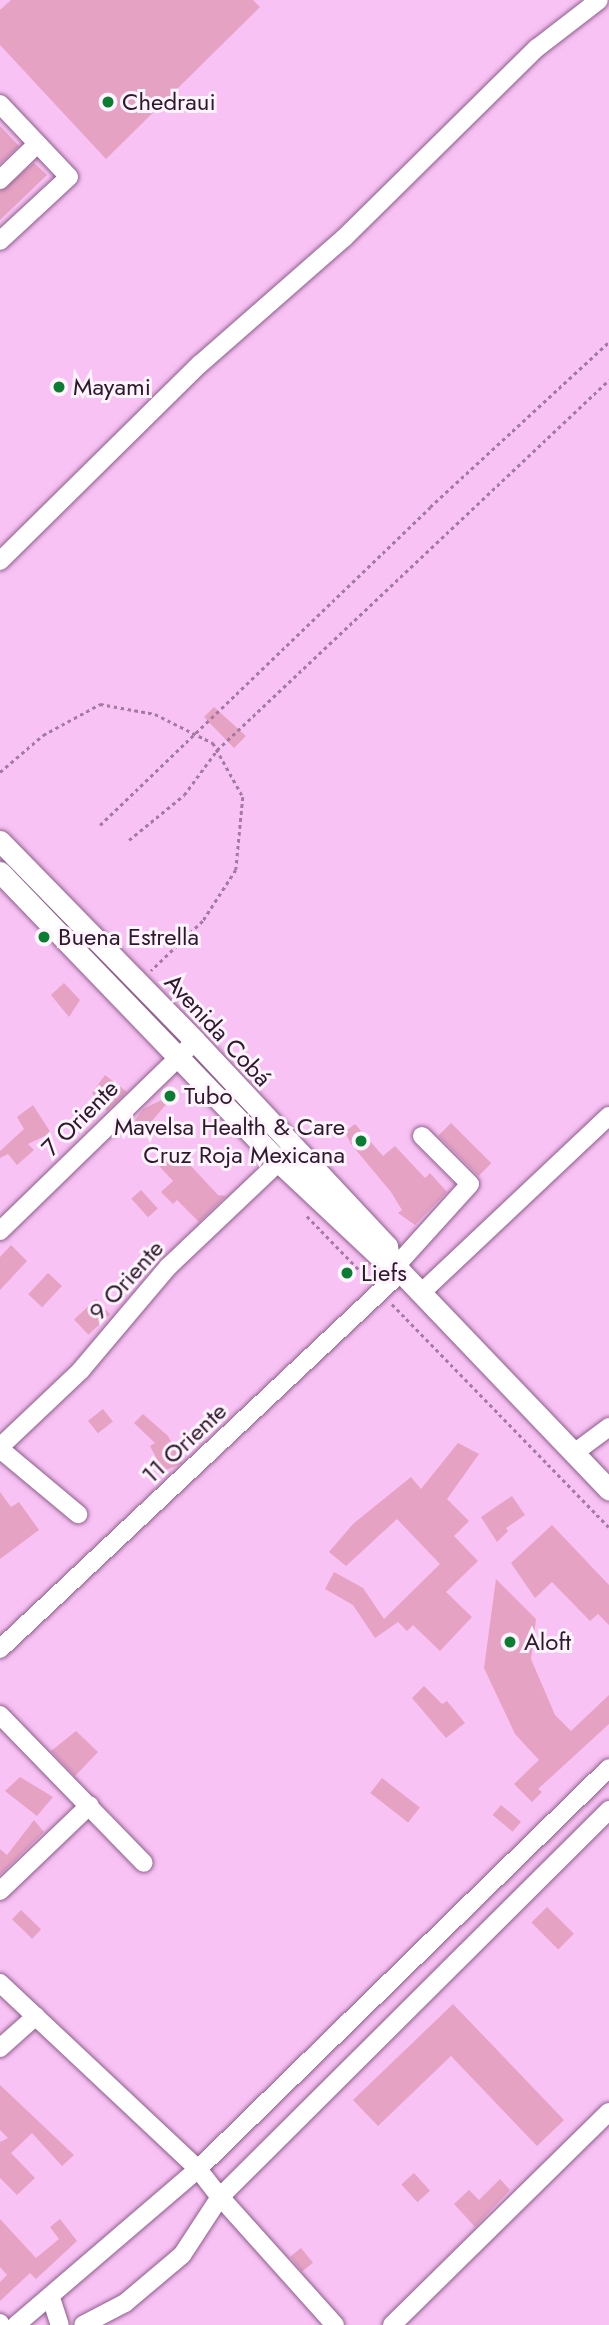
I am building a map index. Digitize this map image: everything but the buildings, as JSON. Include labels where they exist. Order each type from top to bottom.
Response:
[{"type":"main road","name":"Avenida Cobá","points":[[0,841],[195,1041],[285,1155]]},
{"type":"main road","name":"Avenida Cobá","points":[[0,872],[179,1056],[387,1246],[395,1266],[609,1490]]},
{"type":"street","points":[[0,561],[200,364],[344,238],[537,48],[599,0]]},
{"type":"street","points":[[0,241],[69,177],[3,112]]},
{"type":"street","points":[[0,180],[37,144]]},
{"type":"street","name":"7 Oriente","points":[[0,1231],[195,1041]]},
{"type":"street","points":[[421,1293],[609,1116]]},
{"type":"street","name":"11 Oriente","points":[[0,1649],[395,1266],[470,1184],[422,1136]]},
{"type":"street","name":"9 Oriente","points":[[0,1448],[81,1370],[168,1267],[285,1155]]},
{"type":"street","points":[[574,1453],[609,1427]]},
{"type":"street","points":[[0,1448],[79,1514]]},
{"type":"street","points":[[0,1715],[144,1863]]},
{"type":"street","points":[[16,2325],[51,2298],[198,2169],[609,1768]]},
{"type":"street","points":[[0,1891],[90,1805]]},
{"type":"street","points":[[83,2325],[125,2303],[181,2255],[220,2197],[609,1810]]},
{"type":"street","points":[[0,1983],[198,2169],[335,2325]]},
{"type":"street","points":[[367,2004],[391,2026]]},
{"type":"street","points":[[0,2048],[36,2016]]},
{"type":"street","points":[[392,2325],[609,2112]]},
{"type":"street","points":[[51,2298],[60,2325]]},
{"type":"path","points":[[100,825],[609,342]]},
{"type":"path","points":[[129,840],[184,795],[217,750],[609,380]]},
{"type":"path","points":[[0,772],[43,735],[100,704],[155,714],[194,733],[217,750],[243,797],[236,870],[203,921],[139,983]]},
{"type":"place","name":"Chedraui","points":[[108,102]]},
{"type":"place","name":"Mayami","points":[[59,387]]},
{"type":"place","name":"Buena Estrella","points":[[44,937]]},
{"type":"place","name":"Tubo","points":[[170,1096]]},
{"type":"place","name":"Mavelsa Health & Care Cruz Roja Mexicana","points":[[361,1141]]},
{"type":"place","name":"Liefs","points":[[347,1273]]},
{"type":"place","name":"Aloft","points":[[510,1642]]}]
